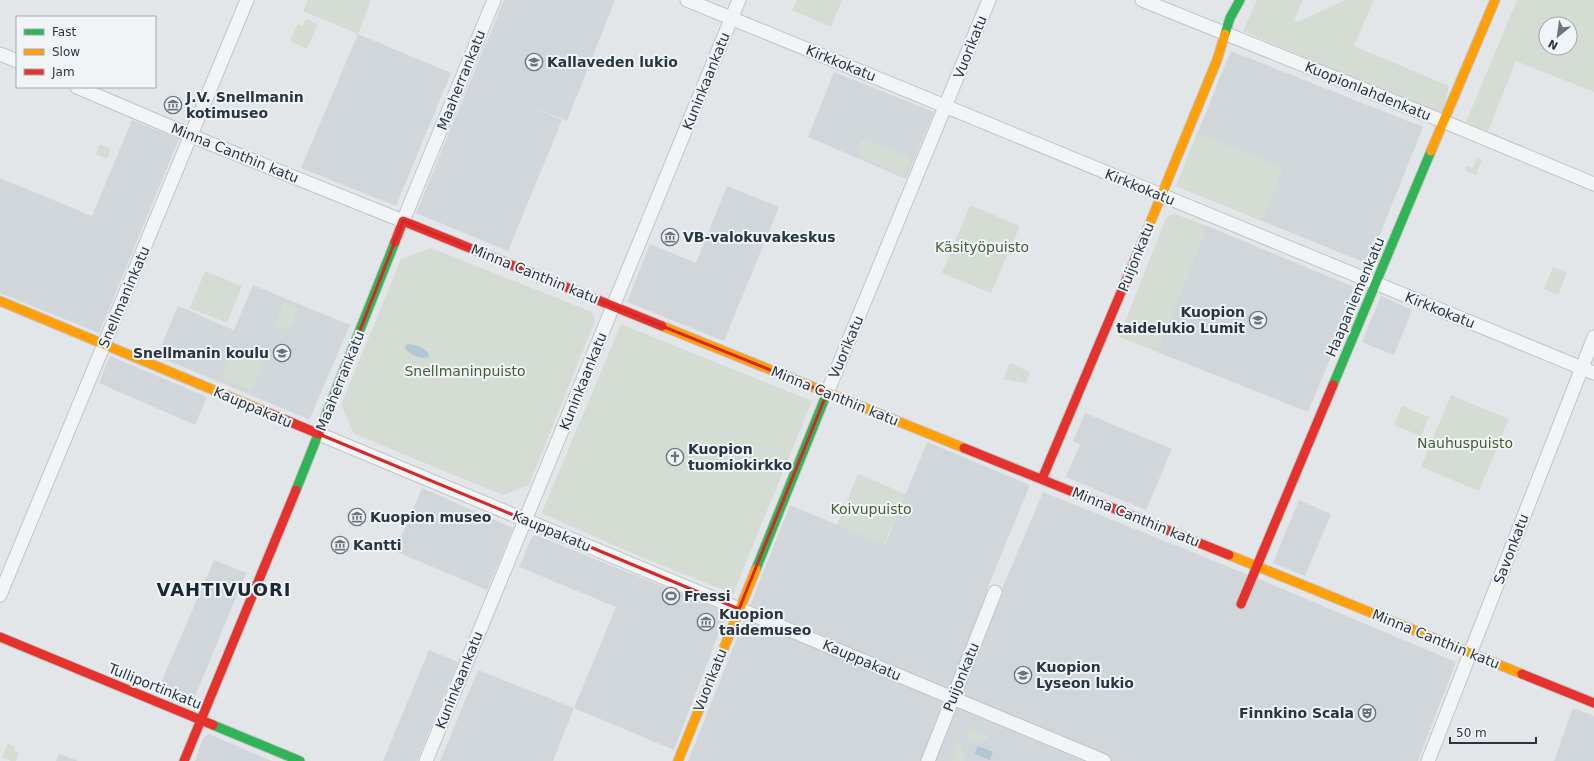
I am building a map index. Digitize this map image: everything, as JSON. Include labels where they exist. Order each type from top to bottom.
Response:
[{"type":"main road","name":"Puijonkatu","points":[[1042,479],[1122,291],[1209,80],[1222,46],[1230,18],[1240,0]]},
{"type":"main road","name":"Haapaniemenkatu","points":[[1241,604],[1445,122],[1495,0]]},
{"type":"main road","name":"Minna Canthin katu","points":[[403,221],[1594,703]]},
{"type":"main road","name":"Maaherrankatu","points":[[184,761],[319,434],[403,221]]},
{"type":"main road","name":"Kauppakatu","points":[[0,301],[319,434]]},
{"type":"main road","name":"Vuorikatu","points":[[678,761],[744,611],[827,393]]},
{"type":"main road","name":"Tulliportinkatu","points":[[0,637],[300,761]]},
{"type":"street","name":"Snellmaninkatu","points":[[0,595],[247,0]]},
{"type":"street","name":"Maaherrankatu","points":[[403,221],[494,0]]},
{"type":"street","name":"Kirkkokatu","points":[[687,0],[1588,370]]},
{"type":"street","name":"Kuninkaankatu","points":[[426,761],[739,0]]},
{"type":"street","name":"Vuorikatu","points":[[827,393],[989,0]]},
{"type":"street","name":"Kuopionlahdenkatu","points":[[1142,0],[1445,122],[1594,184]]},
{"type":"street","points":[[0,54],[16,61]]},
{"type":"street","name":"Minna Canthin katu","points":[[79,88],[403,221]]},
{"type":"street","name":"Savonkatu","points":[[1428,761],[1470,653],[1588,370],[1594,337]]},
{"type":"street","name":"Kauppakatu","points":[[319,434],[1104,761]]},
{"type":"street","name":"Puijonkatu","points":[[928,761],[996,592]]},
{"type":"highlighted area","points":[[403,221],[827,393],[739,609],[319,434]]},
{"type":"shaded area","points":[[504,0],[615,0],[567,121],[527,105],[562,120],[508,251],[416,213]]},
{"type":"shaded area","points":[[358,34],[451,73],[396,206],[301,168]]},
{"type":"shaded area","points":[[1231,51],[1423,127],[1368,264],[1176,186]]},
{"type":"shaded area","points":[[834,72],[934,112],[906,179],[808,137]]},
{"type":"shaded area","points":[[132,120],[179,139],[99,333],[0,293],[0,178],[92,216]]},
{"type":"shaded area","points":[[727,186],[779,207],[724,341],[627,302],[650,244],[696,263]]},
{"type":"shaded area","name":"Kuopion taidelukio Lumit","points":[[1207,226],[1359,289],[1308,412],[1157,352]]},
{"type":"shaded area","name":"Snellmanin koulu","points":[[253,285],[350,325],[310,418],[308,419],[157,356],[178,306],[234,330]]},
{"type":"shaded area","points":[[1381,296],[1412,310],[1394,355],[1362,342]]},
{"type":"shaded area","points":[[110,356],[207,397],[195,425],[99,383]]},
{"type":"shaded area","points":[[1085,413],[1172,449],[1146,510],[1066,477],[1080,445],[1073,441]]},
{"type":"shaded area","points":[[927,442],[1030,485],[987,589],[1000,594],[1043,492],[1266,582],[1456,662],[1418,761],[688,761],[790,505],[885,545]]},
{"type":"shaded area","points":[[422,488],[513,528],[487,590],[395,551]]},
{"type":"shaded area","points":[[1299,500],[1331,514],[1305,576],[1273,563]]},
{"type":"shaded area","points":[[535,535],[727,612],[674,750],[574,708],[616,607],[519,567],[532,537]]},
{"type":"shaded area","points":[[214,560],[246,573],[191,706],[157,692]]},
{"type":"shaded area","points":[[429,650],[458,662],[417,761],[383,761]]},
{"type":"shaded area","points":[[478,670],[574,708],[553,761],[440,761]]},
{"type":"shaded area","points":[[1573,708],[1594,716],[1594,761],[1554,761]]},
{"type":"shaded area","points":[[209,734],[272,761],[195,761],[203,738]]},
{"type":"shaded area","points":[[59,754],[63,755],[78,761],[56,761]]},
{"type":"green space","points":[[308,0],[371,0],[358,34],[303,11]]},
{"type":"green space","points":[[797,0],[842,0],[831,27],[792,10]]},
{"type":"green space","points":[[1257,0],[1303,0],[1294,20],[1298,22],[1345,0],[1374,0],[1354,46],[1449,86],[1442,116],[1243,31]]},
{"type":"green space","points":[[1517,0],[1594,0],[1594,92],[1516,61],[1488,131],[1466,122]]},
{"type":"green space","points":[[306,19],[318,24],[307,49],[290,41],[298,24],[303,26]]},
{"type":"green space","points":[[1198,133],[1283,168],[1262,221],[1176,186]]},
{"type":"green space","points":[[862,138],[911,159],[904,176],[858,156],[862,146],[859,144]]},
{"type":"green space","points":[[100,144],[111,149],[107,159],[96,154]]},
{"type":"green space","points":[[1477,158],[1482,160],[1476,175],[1465,171],[1467,166],[1473,168]]},
{"type":"green space","name":"Käsityöpuisto","points":[[970,205],[1020,226],[991,293],[942,273]]},
{"type":"green space","points":[[1175,214],[1207,226],[1157,352],[1119,337],[1166,218]]},
{"type":"green space","name":"Snellmaninpuisto","points":[[431,248],[592,312],[595,321],[529,485],[503,495],[354,434],[341,405],[401,259]]},
{"type":"green space","points":[[1553,267],[1567,273],[1558,295],[1544,289]]},
{"type":"green space","points":[[205,271],[242,286],[227,323],[190,308]]},
{"type":"green space","points":[[284,302],[298,308],[291,325],[286,330],[274,325]]},
{"type":"green space","points":[[621,324],[812,401],[733,594],[641,557],[543,514],[542,512]]},
{"type":"green space","points":[[233,350],[263,363],[251,391],[221,378]]},
{"type":"green space","points":[[1010,363],[1030,372],[1026,383],[1003,379]]},
{"type":"green space","name":"Nauhuspuisto","points":[[1451,395],[1509,419],[1479,491],[1421,467]]},
{"type":"green space","points":[[1402,406],[1429,417],[1421,436],[1394,425]]},
{"type":"green space","name":"Koivupuisto","points":[[858,474],[906,494],[884,545],[837,525]]},
{"type":"green space","points":[[969,728],[988,737],[988,739],[970,740],[967,729]]},
{"type":"green space","points":[[960,742],[965,761],[952,761],[951,760],[958,743]]},
{"type":"green space","points":[[8,743],[15,747],[14,751],[19,753],[16,761],[11,761],[2,757]]},
{"type":"water","points":[[408,344],[428,352],[429,357],[419,357],[410,353],[405,349],[406,345]]},
{"type":"water","points":[[978,746],[993,752],[990,760],[974,754]]},
{"type":"traffic: fast","points":[[1225,34],[1230,18],[1240,0]]},
{"type":"traffic: fast","points":[[1333,385],[1431,151]]},
{"type":"traffic: fast","points":[[296,490],[395,242]]},
{"type":"traffic: fast","points":[[756,569],[827,393]]},
{"type":"traffic: fast","points":[[213,725],[300,761]]},
{"type":"traffic: slow","points":[[1431,151],[1495,0]]},
{"type":"traffic: slow","points":[[1141,245],[1217,60],[1225,34]]},
{"type":"traffic: slow","points":[[0,301],[264,411]]},
{"type":"traffic: slow","points":[[662,326],[964,448]]},
{"type":"traffic: slow","points":[[1229,555],[1522,674]]},
{"type":"traffic: slow","points":[[678,761],[756,569]]},
{"type":"traffic: jam","points":[[395,242],[403,221],[662,326]]},
{"type":"traffic: jam","points":[[1042,479],[1141,245]]},
{"type":"traffic: jam","points":[[1241,604],[1333,385]]},
{"type":"traffic: jam","points":[[264,411],[319,434]]},
{"type":"traffic: jam","points":[[964,448],[1229,555]]},
{"type":"traffic: jam","points":[[184,761],[296,490]]},
{"type":"traffic: jam","points":[[0,637],[213,725]]},
{"type":"traffic: jam","points":[[1522,674],[1594,703]]},
{"type":"place","name":"Kallaveden lukio","points":[[534,62]]},
{"type":"place","name":"J.V. Snellmanin kotimuseo","points":[[173,105]]},
{"type":"place","name":"VB-valokuvakeskus","points":[[670,237]]},
{"type":"place","name":"Kuopion taidelukio Lumit","points":[[1258,320]]},
{"type":"place","name":"Snellmanin koulu","points":[[282,353]]},
{"type":"place","name":"Kuopion tuomiokirkko","points":[[675,457]]},
{"type":"place","name":"Kuopion museo","points":[[357,517]]},
{"type":"place","name":"Kantti","points":[[340,545]]},
{"type":"place","name":"Fressi","points":[[671,596]]},
{"type":"place","name":"Kuopion taidemuseo","points":[[706,622]]},
{"type":"place","name":"Kuopion Lyseon lukio","points":[[1023,675]]},
{"type":"place","name":"Finnkino Scala","points":[[1367,713]]},
{"type":"district","name":"VAHTIVUORI","points":[[224,590]]}]
